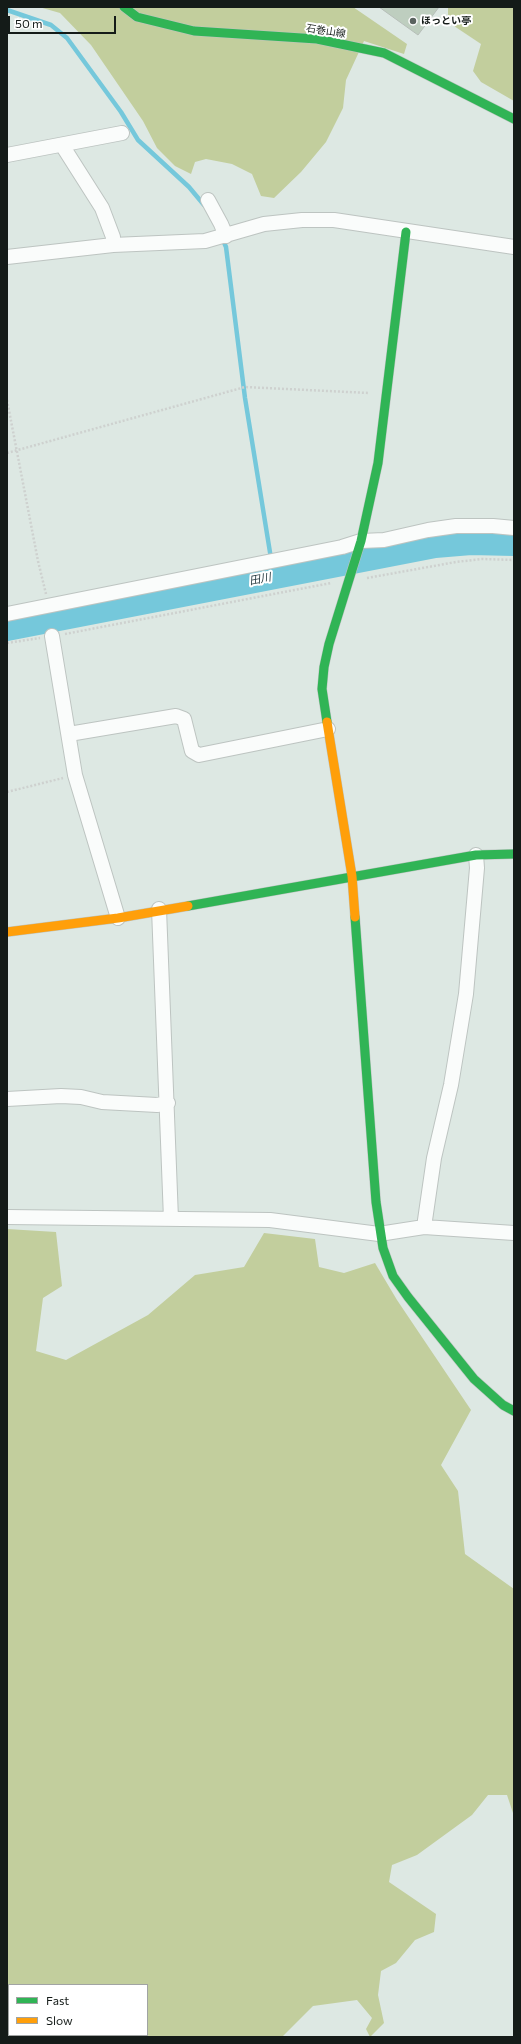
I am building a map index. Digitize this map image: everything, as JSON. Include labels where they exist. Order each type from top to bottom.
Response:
[{"type":"street","name":"石巻山線","points":[[124,7],[137,17],[194,31],[317,39],[384,53],[514,118]]},
{"type":"street","points":[[7,155],[122,132]]},
{"type":"street","points":[[62,144],[102,208],[113,237],[113,245]]},
{"type":"street","points":[[208,200],[226,236]]},
{"type":"street","points":[[7,257],[113,245],[205,241],[264,224],[302,220],[334,220],[514,247]]},
{"type":"street","points":[[406,232],[378,463],[359,545],[329,644],[324,667],[322,689],[352,876],[379,1234],[393,1276],[408,1297],[474,1379],[503,1404],[514,1411]]},
{"type":"street","points":[[7,614],[342,547],[359,545],[428,530],[456,526],[493,526],[514,528]]},
{"type":"street","points":[[52,636],[75,775],[118,918]]},
{"type":"street","points":[[69,734],[176,716],[184,718],[192,751],[199,754],[328,729]]},
{"type":"street","points":[[7,932],[118,918],[159,909],[476,855],[514,854]]},
{"type":"street","points":[[424,1227],[434,1158],[450,1085],[466,994],[477,868],[476,855]]},
{"type":"street","points":[[159,909],[168,1103],[171,1219]]},
{"type":"street","points":[[7,1100],[61,1096],[82,1097],[102,1102],[157,1105],[168,1103]]},
{"type":"street","points":[[7,1217],[270,1220],[379,1234],[424,1227],[514,1233]]},
{"type":"path","points":[[7,453],[245,387],[386,394]]},
{"type":"path","points":[[7,400],[18,450],[38,561],[49,605]]},
{"type":"path","points":[[7,643],[52,636],[350,577],[482,559],[514,560]]},
{"type":"path","points":[[7,792],[75,775]]},
{"type":"green space","points":[[39,7],[353,7],[407,44],[404,54],[364,41],[346,80],[343,108],[326,142],[301,172],[274,198],[261,196],[252,174],[232,164],[206,159],[195,162],[191,174],[175,166],[157,148],[143,121],[91,45],[60,13]]},
{"type":"green space","points":[[448,7],[514,7],[514,101],[481,82],[473,71],[481,44],[448,22]]},
{"type":"green space","points":[[7,1229],[56,1232],[62,1286],[43,1298],[36,1351],[66,1360],[148,1315],[195,1275],[244,1267],[264,1233],[315,1239],[319,1267],[344,1273],[375,1263],[397,1300],[471,1410],[441,1465],[458,1491],[465,1554],[514,1589],[514,1816],[507,1795],[488,1795],[472,1815],[417,1855],[392,1865],[389,1882],[436,1914],[434,1932],[415,1940],[396,1963],[381,1971],[378,1995],[384,2023],[370,2037],[366,2029],[372,2018],[357,2000],[313,2006],[282,2037],[7,2037]]},
{"type":"building","name":"ほっとい亭","points":[[379,7],[439,7],[418,35]]},
{"type":"waterway","points":[[7,10],[51,25],[67,38],[121,112],[138,140],[189,187],[204,205]]},
{"type":"waterway","points":[[222,238],[226,247],[245,398],[274,577]]},
{"type":"waterway","name":"田川","points":[[7,628],[435,545],[471,542],[514,543]]},
{"type":"traffic: fast","points":[[124,7],[137,17],[194,31],[317,39],[384,53],[514,119]]},
{"type":"traffic: fast","points":[[327,722],[322,689],[324,667],[329,644],[361,541],[378,463],[406,232]]},
{"type":"traffic: fast","points":[[188,906],[476,855],[514,854]]},
{"type":"traffic: fast","points":[[355,917],[376,1202],[383,1248],[393,1276],[408,1297],[474,1379],[503,1405],[514,1411]]},
{"type":"traffic: slow","points":[[327,722],[352,876],[355,917]]},
{"type":"traffic: slow","points":[[7,932],[118,918],[188,906]]},
{"type":"place","name":"ほっとい亭","points":[[413,21]]}]
